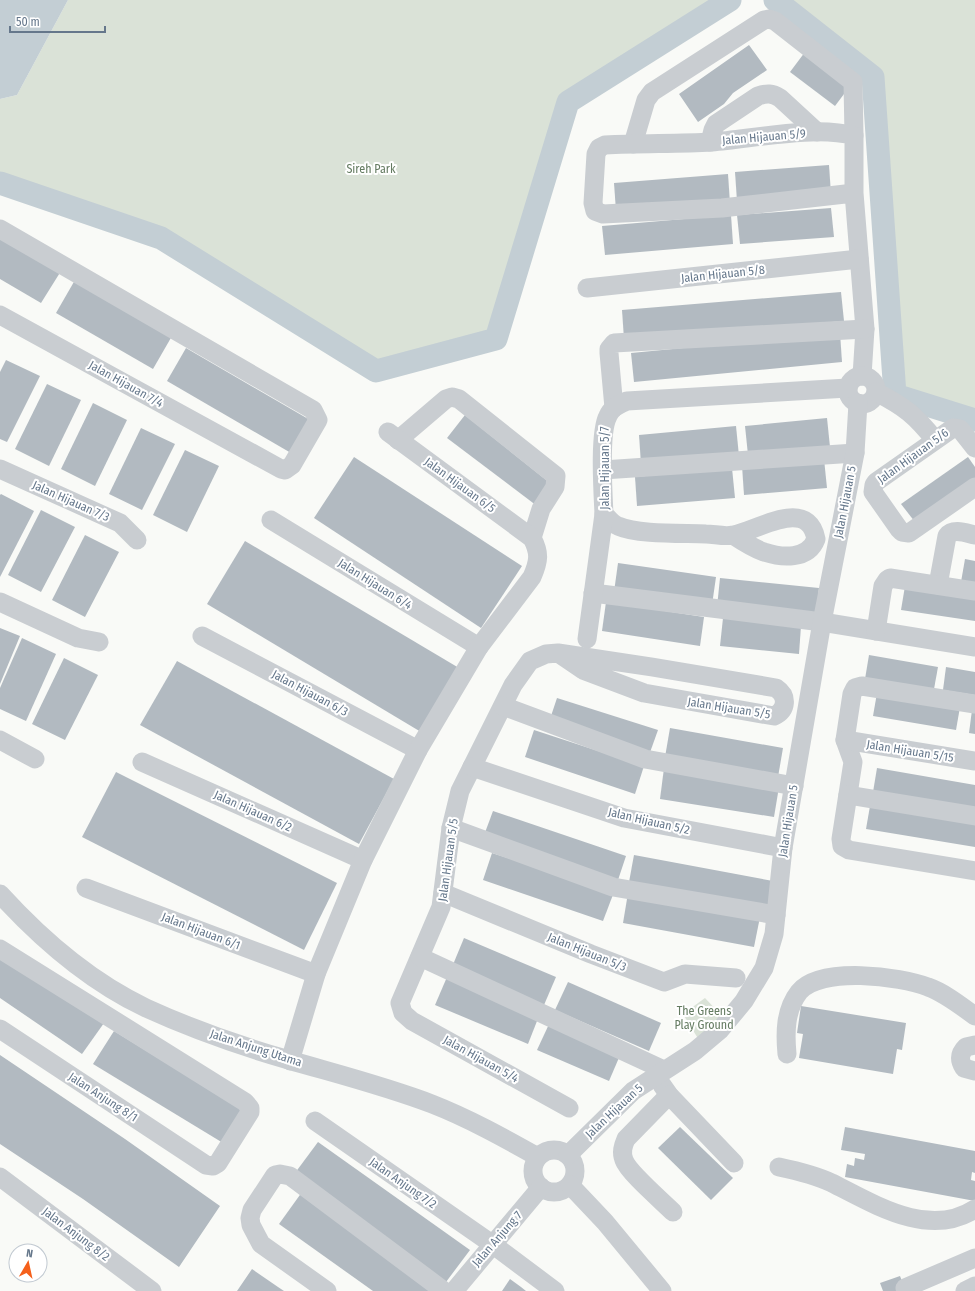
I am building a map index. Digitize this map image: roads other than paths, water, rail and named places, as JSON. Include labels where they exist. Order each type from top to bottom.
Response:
[{"type":"street","name":"Jalan Hijauan 5","points":[[568,1155],[633,1091],[660,1072],[695,1051],[720,1030],[744,1001],[764,968],[774,934],[783,848],[822,622],[855,454],[856,389],[864,330],[854,193],[853,82],[775,21],[769,19],[764,20],[652,92],[646,100],[633,144]]},
{"type":"street","name":"Jalan Hijauan 5/9","points":[[710,142],[716,124],[758,96],[766,93],[774,94],[780,98],[817,132]]},
{"type":"street","points":[[817,132],[854,136]]},
{"type":"street","name":"Jalan Hijauan 5/9","points":[[817,132],[710,142],[605,145],[597,151],[593,207],[599,213],[722,208],[854,193]]},
{"type":"street","name":"Jalan Hijauan 7/4","points":[[0,229],[316,413],[318,420],[317,423],[288,468],[281,469],[0,315]]},
{"type":"street","name":"Jalan Hijauan 5/8","points":[[587,288],[859,259]]},
{"type":"street","points":[[614,408],[609,353],[611,346],[614,343],[864,330]]},
{"type":"street","points":[[614,408],[627,401],[856,389],[871,379],[874,383],[876,392],[906,409],[936,440]]},
{"type":"street","name":"Jalan Hijauan 6/5","points":[[452,397],[458,399],[556,476],[555,487],[541,509],[532,538],[393,436],[446,399],[452,397]]},
{"type":"street","name":"Jalan Hijauan 5/7","points":[[614,408],[608,414],[605,423],[603,470],[604,514],[616,526],[626,529],[733,535]]},
{"type":"street","name":"Jalan Hijauan 5/6","points":[[975,448],[960,429],[953,428],[876,482],[873,488],[874,495],[899,529],[902,532],[909,533],[975,487]]},
{"type":"street","points":[[603,470],[855,454]]},
{"type":"street","name":"Jalan Hijauan 7/3","points":[[0,469],[120,523],[137,540]]},
{"type":"street","points":[[587,639],[604,514]]},
{"type":"street","name":"Jalan Hijauan 6/4","points":[[270,520],[479,647]]},
{"type":"street","points":[[938,585],[945,540],[949,533],[952,531],[975,535]]},
{"type":"street","points":[[290,1060],[316,974],[363,860],[418,750],[479,647],[532,577],[537,566],[538,549],[532,538]]},
{"type":"street","points":[[876,631],[883,586],[887,580],[894,578],[975,591]]},
{"type":"street","points":[[593,593],[822,622],[975,647]]},
{"type":"street","points":[[0,602],[78,638],[99,642]]},
{"type":"street","name":"Jalan Hijauan 6/3","points":[[202,636],[418,750]]},
{"type":"street","name":"Jalan Hijauan 5/5","points":[[400,1003],[441,907],[452,828],[460,791],[513,685],[530,661],[546,654],[558,653],[652,666],[776,688],[783,694],[785,705],[781,712],[774,716],[644,694],[583,670],[558,653]]},
{"type":"street","points":[[644,694],[652,666]]},
{"type":"street","points":[[693,703],[697,674]]},
{"type":"street","points":[[975,704],[859,686],[855,688],[852,694],[845,740],[852,759],[841,839],[842,846],[845,849],[975,871]]},
{"type":"street","points":[[503,706],[645,759],[794,786]]},
{"type":"street","points":[[0,740],[35,759]]},
{"type":"street","name":"Jalan Hijauan 5/15","points":[[845,740],[975,762]]},
{"type":"street","name":"Jalan Hijauan 6/2","points":[[142,762],[363,860]]},
{"type":"street","name":"Jalan Hijauan 5/2","points":[[472,767],[624,818],[783,848]]},
{"type":"street","points":[[848,795],[975,816]]},
{"type":"street","points":[[452,828],[613,887],[776,914]]},
{"type":"street","name":"Jalan Hijauan 6/1","points":[[86,888],[316,974]]},
{"type":"street","name":"Jalan Hijauan 5/3","points":[[443,892],[591,954],[664,982],[685,974],[736,978]]},
{"type":"street","name":"Jalan Anjung Utama","points":[[0,894],[29,926],[94,977],[145,1007],[228,1041],[349,1076],[432,1104],[538,1157]]},
{"type":"street","name":"Jalan Anjung 8/1","points":[[0,949],[248,1105],[250,1108],[248,1115],[218,1163],[213,1166],[206,1165],[0,1030]]},
{"type":"street","points":[[420,957],[660,1072],[669,1095],[734,1163]]},
{"type":"street","points":[[787,1054],[785,1031],[791,1004],[800,991],[816,981],[833,976],[866,975],[899,980],[929,987],[959,1004],[975,1016]]},
{"type":"street","name":"Jalan Hijauan 5/4","points":[[400,1003],[403,1013],[412,1021],[569,1108]]},
{"type":"street","points":[[975,1045],[966,1047],[960,1055],[960,1059],[964,1068],[975,1071]]},
{"type":"street","points":[[669,1095],[626,1139],[622,1154],[626,1165],[673,1212]]},
{"type":"street","name":"Jalan Anjung 7/2","points":[[315,1121],[492,1244],[555,1291]]},
{"type":"street","points":[[553,1150],[563,1152],[568,1155],[572,1159],[575,1169],[573,1180],[570,1185],[556,1192],[550,1192],[541,1187],[537,1183],[533,1172],[533,1167],[538,1157],[553,1150]]},
{"type":"street","points":[[780,1167],[801,1171],[831,1183],[861,1199],[891,1211],[923,1220],[938,1222],[953,1219],[975,1209]]},
{"type":"street","points":[[327,1291],[261,1244],[251,1225],[250,1218],[252,1210],[276,1175],[285,1174],[444,1291]]},
{"type":"street","name":"Jalan Anjung 8/2","points":[[0,1177],[152,1291]]},
{"type":"street","points":[[570,1185],[605,1222],[662,1291]]},
{"type":"street","name":"Jalan Anjung 7","points":[[454,1291],[492,1244],[512,1224],[541,1187]]},
{"type":"street","points":[[905,1288],[975,1258]]},
{"type":"street","points":[[964,1291],[975,1286]]},
{"type":"waterway","points":[[0,183],[161,238],[376,371],[496,339],[568,102],[730,0]]},
{"type":"waterway","points":[[775,0],[873,77],[895,395],[975,420]]},
{"type":"park label","name":"Sireh Park","points":[[371,169]]},
{"type":"park label","name":"The Greens Play Ground","points":[[704,1018]]}]
